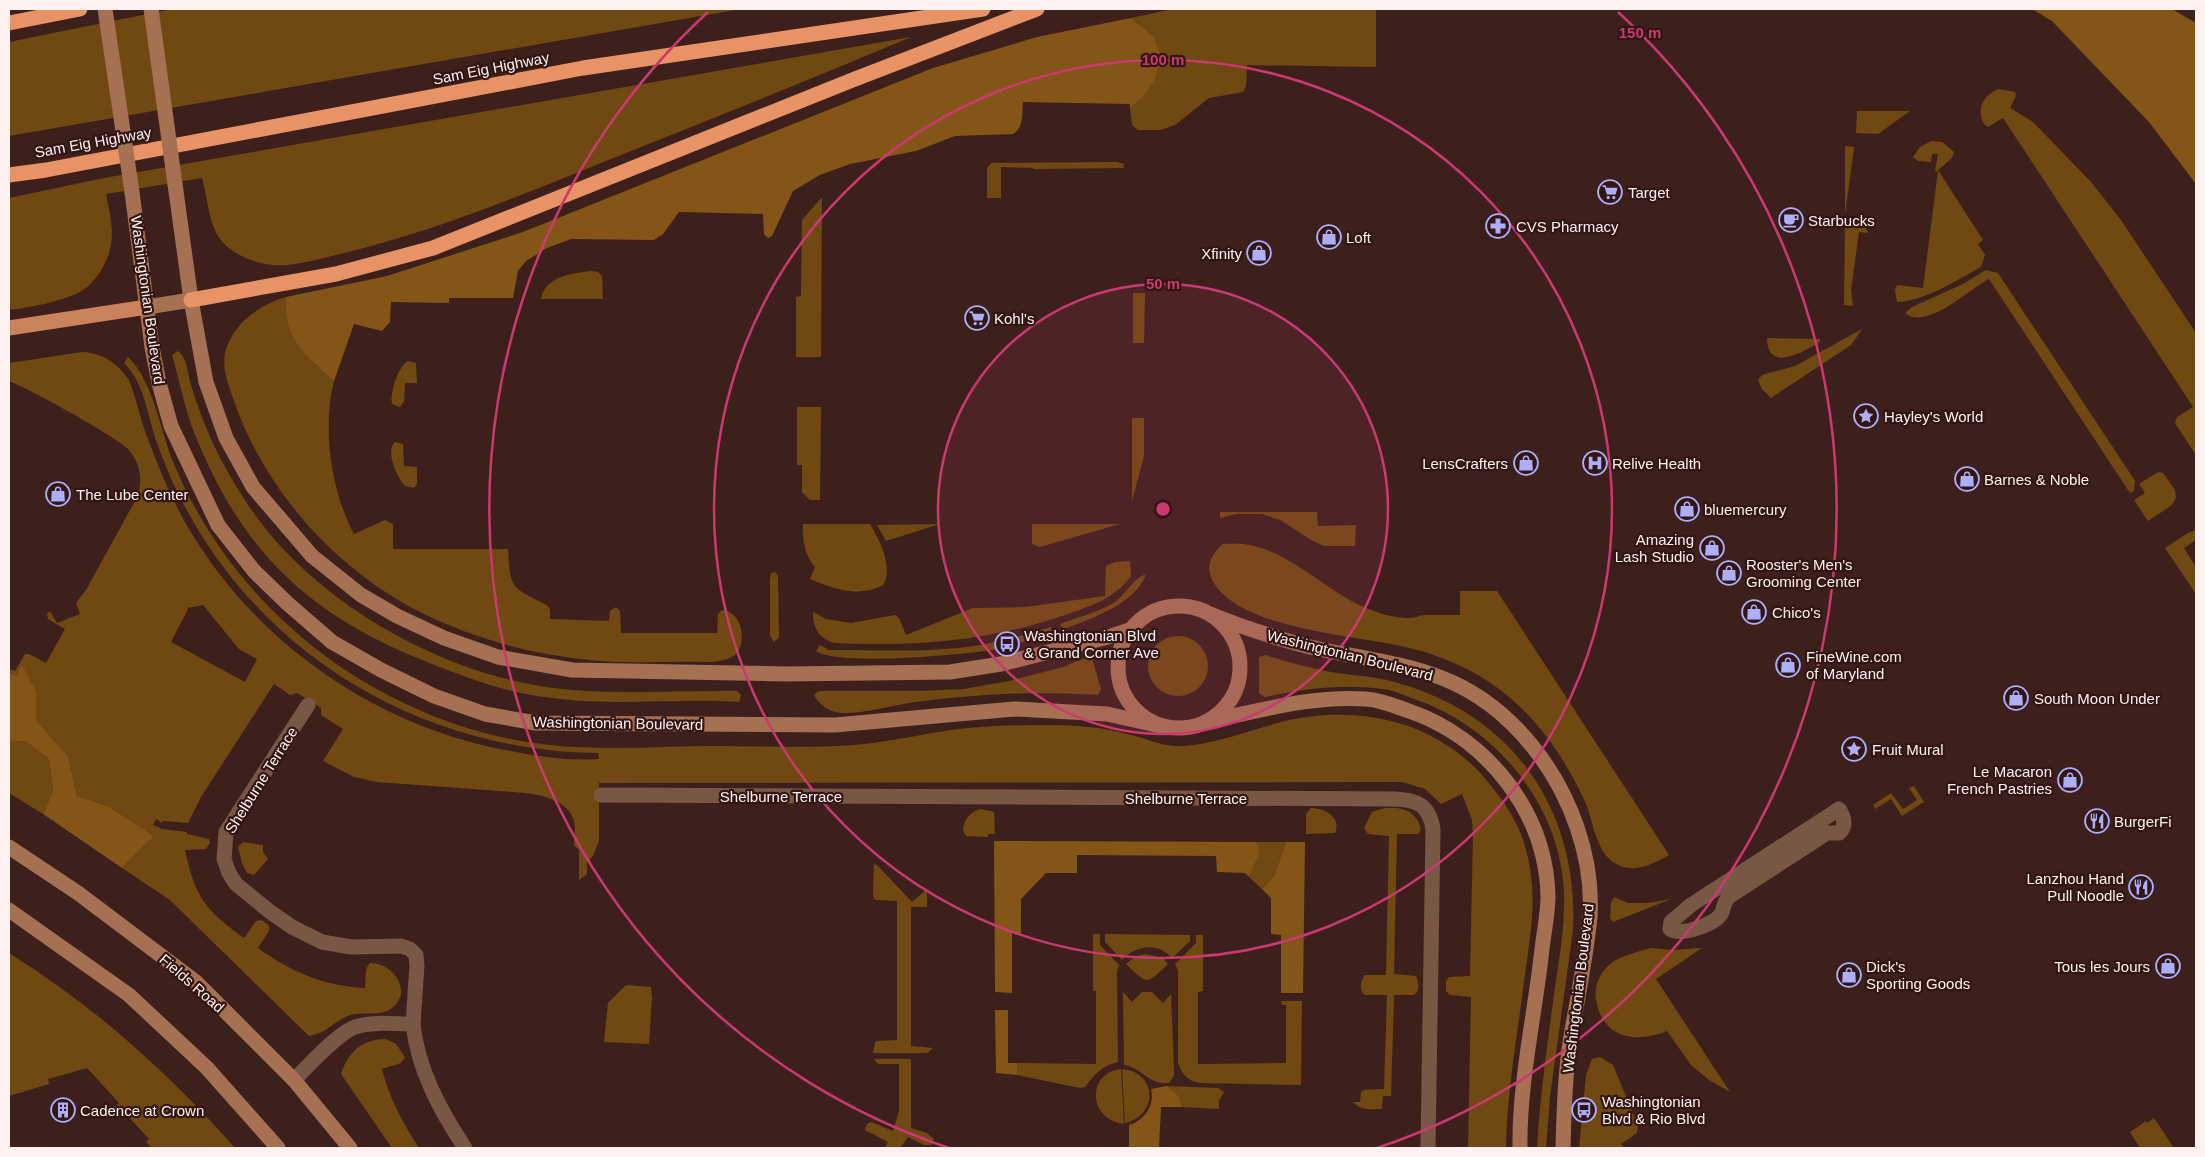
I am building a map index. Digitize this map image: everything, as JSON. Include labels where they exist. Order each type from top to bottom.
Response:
[{"type":"highway","points":[[9,23],[80,9]]},
{"type":"highway","name":"Sam Eig Highway","points":[[9,175],[46,170],[583,68],[983,9]]},
{"type":"highway","points":[[191,300],[336,274],[433,248],[855,79],[1037,9]]},
{"type":"main road","points":[[9,328],[147,307]]},
{"type":"street","name":"Washingtonian Boulevard","points":[[105,9],[159,383],[171,426],[218,525],[254,571],[332,642],[381,670],[434,696],[485,714],[536,723],[835,726],[1014,709],[1107,714],[1165,727]]},
{"type":"street","points":[[151,9],[191,300],[206,382],[226,438],[253,487],[312,556],[361,595],[397,616],[453,642],[498,657],[572,670],[785,674],[941,672],[1001,664],[1108,637],[1132,629]]},
{"type":"street","points":[[147,307],[191,300]]},
{"type":"street","points":[[1209,721],[1222,711],[1232,698],[1238,684],[1240,668],[1238,652],[1232,637],[1222,624],[1210,614],[1194,608],[1176,606],[1160,609],[1144,617],[1123,642],[1118,656],[1118,672],[1121,686],[1128,700],[1138,712],[1150,721],[1165,727],[1180,729],[1209,721],[1315,701],[1366,699],[1391,704],[1429,718],[1466,740],[1510,784],[1528,816],[1541,850],[1548,896],[1538,989],[1526,1069],[1520,1148]]},
{"type":"street","name":"Washingtonian Boulevard","points":[[1210,614],[1254,632],[1307,646],[1383,661],[1441,678],[1470,691],[1495,708],[1521,733],[1544,761],[1564,796],[1579,833],[1589,882],[1590,916],[1581,990],[1571,1037],[1564,1109],[1563,1148]]},
{"type":"street","name":"Shelburne Terrace","points":[[308,705],[226,832],[224,859],[228,872],[236,884],[269,911],[292,927],[322,942],[351,947],[401,946],[410,949],[416,955],[413,1024],[415,1045],[421,1064],[445,1117],[465,1148]]},
{"type":"street","name":"Shelburne Terrace","points":[[601,795],[1407,799],[1422,804],[1431,816],[1433,829],[1428,1148]]},
{"type":"street","points":[[1839,809],[1845,825],[1840,834],[1827,833],[1730,896],[1725,901],[1719,916],[1689,931],[1678,933],[1670,929],[1671,922],[1698,900],[1839,809]]},
{"type":"street","name":"Fields Road","points":[[9,847],[78,893],[196,982],[294,1080],[350,1148]]},
{"type":"street","points":[[9,910],[129,995],[206,1068],[278,1148]]},
{"type":"street","points":[[294,1080],[337,1040],[354,1028],[377,1023],[413,1024]]},
{"type":"shaded area","points":[[172,9],[741,9],[9,136],[9,42]]},
{"type":"shaded area","points":[[1173,9],[1376,9],[1376,67],[1247,65],[1246,86],[1243,92],[1209,98],[1175,125],[1160,130],[1138,130],[1132,125],[1130,108],[1143,97],[1154,37],[1131,18]]},
{"type":"shaded area","points":[[2032,9],[2172,9],[2196,23],[2196,184],[2149,122],[2052,21]]},
{"type":"shaded area","points":[[1131,18],[1154,37],[1161,58],[1154,81],[1143,97],[1130,108],[1130,104],[1023,102],[1021,124],[1013,134],[955,136],[916,151],[850,164],[820,175],[793,191],[772,236],[768,238],[764,234],[763,214],[679,212],[663,234],[654,240],[571,239],[547,248],[526,261],[518,271],[513,298],[449,298],[449,303],[391,302],[390,322],[382,331],[354,324],[334,381],[300,348],[288,325],[285,307],[286,297],[387,276],[523,232],[933,68],[1037,37]]},
{"type":"shaded area","points":[[911,37],[483,210],[373,246],[307,262],[287,265],[267,264],[241,256],[229,248],[215,230],[202,178],[106,194],[112,232],[110,251],[91,284],[80,292],[64,298],[45,304],[9,310],[9,198],[104,178]]},
{"type":"shaded area","points":[[1999,89],[2015,92],[2016,96],[2010,108],[2033,122],[2091,182],[2121,220],[2196,333],[2196,455],[2175,423],[2177,417],[2193,407],[2003,118],[1988,127],[1984,124],[1981,113],[1982,103],[1989,95]]},
{"type":"shaded area","points":[[1857,111],[1910,111],[1878,134],[1856,133]]},
{"type":"shaded area","points":[[1931,141],[1942,142],[1954,152],[1952,158],[1938,170],[1983,240],[1978,244],[1985,255],[1981,267],[1952,283],[1918,298],[1897,302],[1895,290],[1897,285],[1923,288],[1938,171],[1935,171],[1938,154],[1932,154],[1931,162],[1918,161],[1913,157],[1920,147]]},
{"type":"shaded area","points":[[1845,146],[1854,147],[1845,215]]},
{"type":"shaded area","points":[[1117,162],[1124,164],[1124,168],[1033,169],[1001,167],[1001,198],[987,198],[987,168],[991,163]]},
{"type":"shaded area","points":[[822,197],[821,357],[796,357],[796,297],[801,296],[802,220]]},
{"type":"shaded area","points":[[1845,221],[1862,224],[1868,233],[1859,232],[1851,290],[1853,306],[1844,305]]},
{"type":"shaded area","points":[[1986,270],[1998,273],[2135,481],[2134,491],[2130,493],[1989,279],[1936,313],[1925,317],[1914,317],[1905,313],[1912,307],[1963,284]]},
{"type":"shaded area","points":[[591,271],[598,272],[602,276],[603,299],[541,299],[547,286],[553,281],[568,275]]},
{"type":"shaded area","points":[[1133,293],[1145,293],[1144,343],[1133,343]]},
{"type":"shaded area","points":[[286,297],[286,316],[295,340],[306,355],[334,381],[330,399],[329,418],[331,459],[339,499],[354,534],[385,520],[393,524],[393,549],[508,549],[510,574],[516,587],[548,606],[550,619],[609,621],[610,611],[616,607],[620,611],[621,633],[717,633],[718,614],[722,610],[729,612],[734,616],[741,628],[742,636],[739,650],[735,655],[726,659],[712,662],[617,662],[567,657],[518,648],[470,633],[424,614],[387,593],[352,568],[315,533],[273,479],[250,440],[226,376],[224,365],[225,353],[234,333],[240,325],[266,305]]},
{"type":"shaded area","points":[[1862,329],[1851,345],[1771,398],[1762,389],[1758,380],[1762,375],[1795,366]]},
{"type":"shaded area","points":[[1767,338],[1820,339],[1820,342],[1797,354],[1780,357],[1773,355],[1769,349]]},
{"type":"shaded area","points":[[178,351],[184,358],[196,400],[213,443],[243,497],[269,533],[300,566],[336,596],[374,622],[416,645],[458,664],[502,678],[569,690],[641,692],[737,691],[741,695],[739,702],[605,702],[525,694],[477,681],[427,662],[384,643],[346,623],[312,599],[282,573],[255,543],[232,509],[211,470],[192,427],[172,355]]},
{"type":"shaded area","points":[[82,352],[97,354],[114,364],[129,380],[156,460],[185,522],[221,575],[254,613],[290,648],[331,678],[374,704],[420,725],[467,741],[547,757],[599,759],[598,753],[533,748],[471,735],[411,714],[355,685],[303,649],[257,606],[216,557],[182,501],[158,446],[137,381],[124,363],[128,357],[137,367],[150,393],[169,451],[192,503],[214,540],[268,606],[300,636],[334,662],[370,685],[425,713],[459,726],[495,736],[532,743],[570,747],[612,748],[846,746],[951,730],[1059,725],[1108,730],[1162,744],[1187,746],[1216,741],[1289,720],[1346,715],[1374,717],[1426,733],[1450,747],[1472,765],[1492,787],[1516,823],[1528,856],[1532,892],[1531,927],[1510,1086],[1506,1148],[1468,1148],[1471,997],[1450,995],[1446,991],[1446,981],[1449,977],[1470,976],[1472,820],[1462,794],[1441,804],[1425,789],[1402,782],[599,783],[599,841],[593,856],[587,862],[587,874],[579,880],[579,850],[574,845],[574,821],[571,814],[562,804],[548,798],[526,793],[377,782],[354,777],[323,761],[343,729],[321,715],[321,708],[297,693],[290,695],[274,684],[201,797],[188,823],[163,821],[162,823],[156,819],[153,825],[162,829],[187,832],[187,834],[209,839],[210,843],[206,849],[185,850],[198,891],[211,910],[244,938],[256,921],[262,920],[269,926],[269,931],[258,948],[270,957],[308,976],[350,987],[365,988],[366,969],[370,963],[386,967],[398,979],[401,986],[401,994],[398,1001],[388,1011],[350,1015],[320,1033],[309,1036],[170,900],[122,868],[154,836],[110,807],[77,796],[68,756],[36,720],[36,691],[22,666],[16,676],[9,673],[9,669],[15,671],[25,654],[29,654],[46,663],[65,629],[48,619],[47,614],[50,611],[57,623],[80,614],[76,603],[86,590],[135,501],[140,488],[140,474],[133,456],[122,444],[72,413],[9,381],[9,363]],"holes":[[[203,605],[239,649],[257,659],[245,682],[171,642],[187,608]]]},
{"type":"shaded area","points":[[408,361],[416,363],[417,383],[405,383],[404,402],[400,407],[392,404],[392,393],[398,374]]},
{"type":"shaded area","points":[[797,407],[821,407],[820,500],[810,500],[802,492],[802,465],[797,465]]},
{"type":"shaded area","points":[[1132,418],[1144,418],[1144,456],[1132,501]]},
{"type":"shaded area","points":[[395,442],[403,444],[404,466],[417,467],[417,484],[414,488],[405,486],[393,464],[391,451]]},
{"type":"shaded area","points":[[2158,472],[2163,473],[2175,490],[2176,498],[2172,505],[2148,521],[2134,500],[2145,493],[2139,484]]},
{"type":"shaded area","points":[[1220,512],[1317,512],[1318,526],[1356,525],[1355,546],[1324,546],[1280,520],[1262,514],[1236,514],[1220,518]]},
{"type":"shaded area","points":[[803,524],[870,524],[881,545],[886,562],[886,578],[883,585],[865,591],[846,591],[810,579],[815,567],[805,547]]},
{"type":"shaded area","points":[[940,524],[886,541],[877,525]]},
{"type":"shaded area","points":[[1032,524],[1120,524],[1040,547],[1032,544]]},
{"type":"shaded area","points":[[2196,530],[2196,540],[2184,548],[2196,567],[2196,594],[2165,548]]},
{"type":"shaded area","points":[[1223,544],[1245,544],[1265,549],[1303,569],[1357,604],[1394,616],[1411,618],[1425,615],[1460,615],[1460,591],[1497,591],[1669,855],[1649,865],[1634,868],[1620,866],[1607,857],[1599,843],[1586,804],[1565,763],[1538,725],[1504,693],[1486,680],[1465,668],[1420,651],[1298,627],[1269,619],[1243,608],[1223,594],[1211,577],[1210,563],[1213,555]]},
{"type":"shaded area","points":[[1130,561],[1131,576],[1118,590],[1103,600],[1039,623],[982,636],[924,643],[835,643],[821,636],[814,623],[813,612],[826,619],[851,623],[895,615],[899,618],[906,635],[973,608],[1025,607],[1105,596],[1106,566],[1115,562]]},
{"type":"shaded area","points":[[775,572],[778,576],[779,637],[774,642],[770,636],[770,580],[771,573]]},
{"type":"shaded area","points":[[1146,574],[1141,584],[1133,593],[1112,609],[1064,629],[1060,624],[1109,606],[1137,579]]},
{"type":"shaded area","points":[[1051,627],[1051,634],[1012,645],[1010,639]]},
{"type":"shaded area","points":[[1172,636],[1184,636],[1195,641],[1203,649],[1208,660],[1206,678],[1195,691],[1184,696],[1172,696],[1161,691],[1153,683],[1148,672],[1148,660],[1153,649],[1161,641]]},
{"type":"shaded area","points":[[1003,640],[1005,648],[908,658],[851,658],[830,656],[816,651],[820,645],[829,650],[921,650],[962,647]]},
{"type":"shaded area","points":[[1265,655],[1298,665],[1390,681],[1439,698],[1475,719],[1506,744],[1531,774],[1551,808],[1565,846],[1572,887],[1573,930],[1550,1097],[1546,1148],[1537,1148],[1538,1128],[1562,940],[1564,893],[1560,861],[1551,829],[1537,800],[1518,773],[1496,749],[1471,728],[1444,711],[1402,694],[1373,688],[1342,687],[1311,689],[1265,697],[1259,693],[1259,657]]},
{"type":"shaded area","points":[[1090,656],[1101,689],[1098,695],[1030,693],[984,695],[916,702],[869,711],[841,713],[825,707],[814,695],[819,691],[964,689],[1009,681],[1063,667]]},
{"type":"shaded area","points":[[22,665],[36,691],[36,720],[68,756],[77,796],[110,807],[154,836],[122,868],[43,814],[53,791],[49,759],[25,741],[9,742],[9,673],[16,676]]},
{"type":"shaded area","points":[[25,741],[49,759],[53,791],[43,814],[9,793],[9,742]]},
{"type":"shaded area","points":[[1914,786],[1924,802],[1902,816],[1891,799],[1875,809],[1873,805],[1891,793],[1903,809],[1917,800],[1909,788]]},
{"type":"shaded area","points":[[1311,808],[1326,812],[1334,818],[1337,827],[1335,833],[1306,834],[1306,814]]},
{"type":"shaded area","points":[[1385,808],[1397,808],[1407,811],[1416,818],[1421,829],[1418,834],[1397,834],[1394,974],[1416,976],[1418,986],[1414,995],[1394,995],[1391,1096],[1383,1096],[1382,1109],[1371,1109],[1360,1107],[1353,1102],[1360,1102],[1361,1092],[1364,1090],[1384,1089],[1387,995],[1365,995],[1361,986],[1365,975],[1386,975],[1389,836],[1368,834],[1364,828],[1372,812]]},
{"type":"shaded area","points":[[981,809],[994,812],[995,834],[988,834],[988,837],[966,836],[963,830],[966,819]]},
{"type":"shaded area","points":[[994,841],[1256,842],[1260,853],[1249,877],[1245,873],[1217,872],[1216,856],[1077,855],[1077,873],[1046,873],[1021,899],[1021,933],[1012,933],[1012,993],[995,992]]},
{"type":"shaded area","points":[[243,842],[263,845],[263,852],[268,859],[254,875],[247,873],[242,863],[238,847]]},
{"type":"shaded area","points":[[1256,842],[1286,842],[1274,876],[1262,889],[1249,877],[1260,853]]},
{"type":"shaded area","points":[[1286,842],[1305,842],[1303,993],[1281,993],[1281,935],[1271,934],[1271,898],[1262,889],[1274,876]]},
{"type":"shaded area","points":[[874,864],[912,902],[927,891],[927,907],[911,907],[911,1046],[933,1048],[927,1053],[873,1053],[877,1041],[897,1040],[897,901],[876,900],[873,897]]},
{"type":"shaded area","points":[[1614,897],[1628,903],[1648,903],[1671,899],[1613,922],[1610,918],[1611,903]]},
{"type":"shaded area","points":[[1093,934],[1100,934],[1100,945],[1119,965],[1117,971],[1118,1062],[1103,1068],[1095,1074],[1085,1087],[1080,1088],[1017,1075],[1017,1063],[1096,1064],[1096,991],[1093,991]]},
{"type":"shaded area","points":[[1105,934],[1190,935],[1190,941],[1172,958],[1160,949],[1147,947],[1134,951],[1122,960],[1105,942]]},
{"type":"shaded area","points":[[1196,935],[1203,935],[1203,991],[1198,992],[1198,1064],[1286,1063],[1286,1005],[1282,1005],[1281,1001],[1302,1001],[1301,1085],[1200,1083],[1192,1081],[1183,1073],[1178,1062],[1178,971],[1175,964],[1196,943]]},
{"type":"shaded area","points":[[1651,948],[1672,950],[1702,948],[1656,979],[1730,1092],[1709,1080],[1691,1065],[1667,1031],[1644,1037],[1632,1037],[1622,1035],[1605,1023],[1596,1000],[1596,990],[1602,972],[1613,962],[1623,957]]},
{"type":"shaded area","points":[[9,953],[71,995],[129,1042],[184,1093],[235,1148],[152,1148],[146,1142],[149,1139],[125,1113],[122,1115],[115,1107],[119,1103],[87,1068],[48,1079],[49,1084],[9,1096]]},
{"type":"shaded area","points":[[1145,954],[1163,958],[1168,964],[1155,976],[1147,980],[1139,976],[1126,964],[1136,956]]},
{"type":"shaded area","points":[[626,985],[651,987],[649,1044],[604,1042],[608,1003]]},
{"type":"shaded area","points":[[1123,992],[1132,1002],[1142,992],[1152,992],[1163,1003],[1171,994],[1174,1076],[1169,1083],[1162,1083],[1151,1079],[1136,1069],[1124,1065]]},
{"type":"shaded area","points":[[995,1010],[1008,1010],[1008,1063],[1017,1063],[1017,1075],[996,1073]]},
{"type":"shaded area","points":[[386,1039],[396,1044],[405,1057],[401,1063],[382,1069],[388,1090],[397,1110],[419,1148],[392,1148],[341,1074],[348,1059],[357,1048],[370,1041]]},
{"type":"shaded area","points":[[1600,1057],[1613,1065],[1638,1126],[1637,1133],[1621,1144],[1624,1148],[1579,1148],[1586,1075],[1592,1059]]},
{"type":"shaded area","points":[[874,1059],[911,1059],[911,1128],[927,1133],[934,1139],[931,1145],[924,1145],[908,1137],[900,1148],[885,1148],[888,1142],[865,1130],[867,1124],[871,1122],[893,1131],[899,1111],[899,1064],[878,1064]]},
{"type":"shaded area","points":[[1121,1069],[1124,1124],[1112,1121],[1103,1114],[1098,1106],[1096,1096],[1097,1087],[1102,1079],[1110,1072]]},
{"type":"shaded area","points":[[1122,1069],[1134,1072],[1142,1078],[1147,1085],[1149,1094],[1144,1112],[1136,1119],[1125,1123]]},
{"type":"shaded area","points":[[1167,1086],[1218,1088],[1224,1092],[1219,1101],[1219,1109],[1182,1107],[1179,1096]]},
{"type":"shaded area","points":[[1167,1086],[1179,1096],[1182,1107],[1161,1107],[1159,1148],[1129,1148],[1129,1125],[1140,1120],[1148,1111],[1152,1101],[1151,1089]]},
{"type":"shaded area","points":[[2154,1118],[2174,1148],[2140,1148],[2130,1132]]},
{"type":"place","name":"Target","points":[[1610,192]]},
{"type":"place","name":"Starbucks","points":[[1791,220]]},
{"type":"place","name":"CVS Pharmacy","points":[[1498,226]]},
{"type":"place","name":"Loft","points":[[1329,237]]},
{"type":"place","name":"Xfinity","points":[[1259,253]]},
{"type":"place","name":"Kohl's","points":[[977,318]]},
{"type":"place","name":"Hayley's World","points":[[1866,416]]},
{"type":"place","name":"LensCrafters","points":[[1526,463]]},
{"type":"place","name":"Relive Health","points":[[1595,463]]},
{"type":"place","name":"Barnes & Noble","points":[[1967,479]]},
{"type":"place","name":"The Lube Center","points":[[58,494]]},
{"type":"place","name":"bluemercury","points":[[1687,509]]},
{"type":"place","name":"Amazing Lash Studio","points":[[1712,548]]},
{"type":"place","name":"Rooster's Men's Grooming Center","points":[[1729,573]]},
{"type":"place","name":"Chico's","points":[[1754,612]]},
{"type":"place","name":"Washingtonian Blvd & Grand Corner Ave","points":[[1007,644]]},
{"type":"place","name":"FineWine.com of Maryland","points":[[1788,665]]},
{"type":"place","name":"South Moon Under","points":[[2016,698]]},
{"type":"place","name":"Fruit Mural","points":[[1854,749]]},
{"type":"place","name":"Le Macaron French Pastries","points":[[2070,780]]},
{"type":"place","name":"BurgerFi","points":[[2097,821]]},
{"type":"place","name":"Lanzhou Hand Pull Noodle","points":[[2141,887]]},
{"type":"place","name":"Tous les Jours","points":[[2168,966]]},
{"type":"place","name":"Dick's Sporting Goods","points":[[1849,975]]},
{"type":"place","name":"Cadence at Crown","points":[[63,1110]]},
{"type":"place","name":"Washingtonian Blvd & Rio Blvd","points":[[1584,1110]]}]
